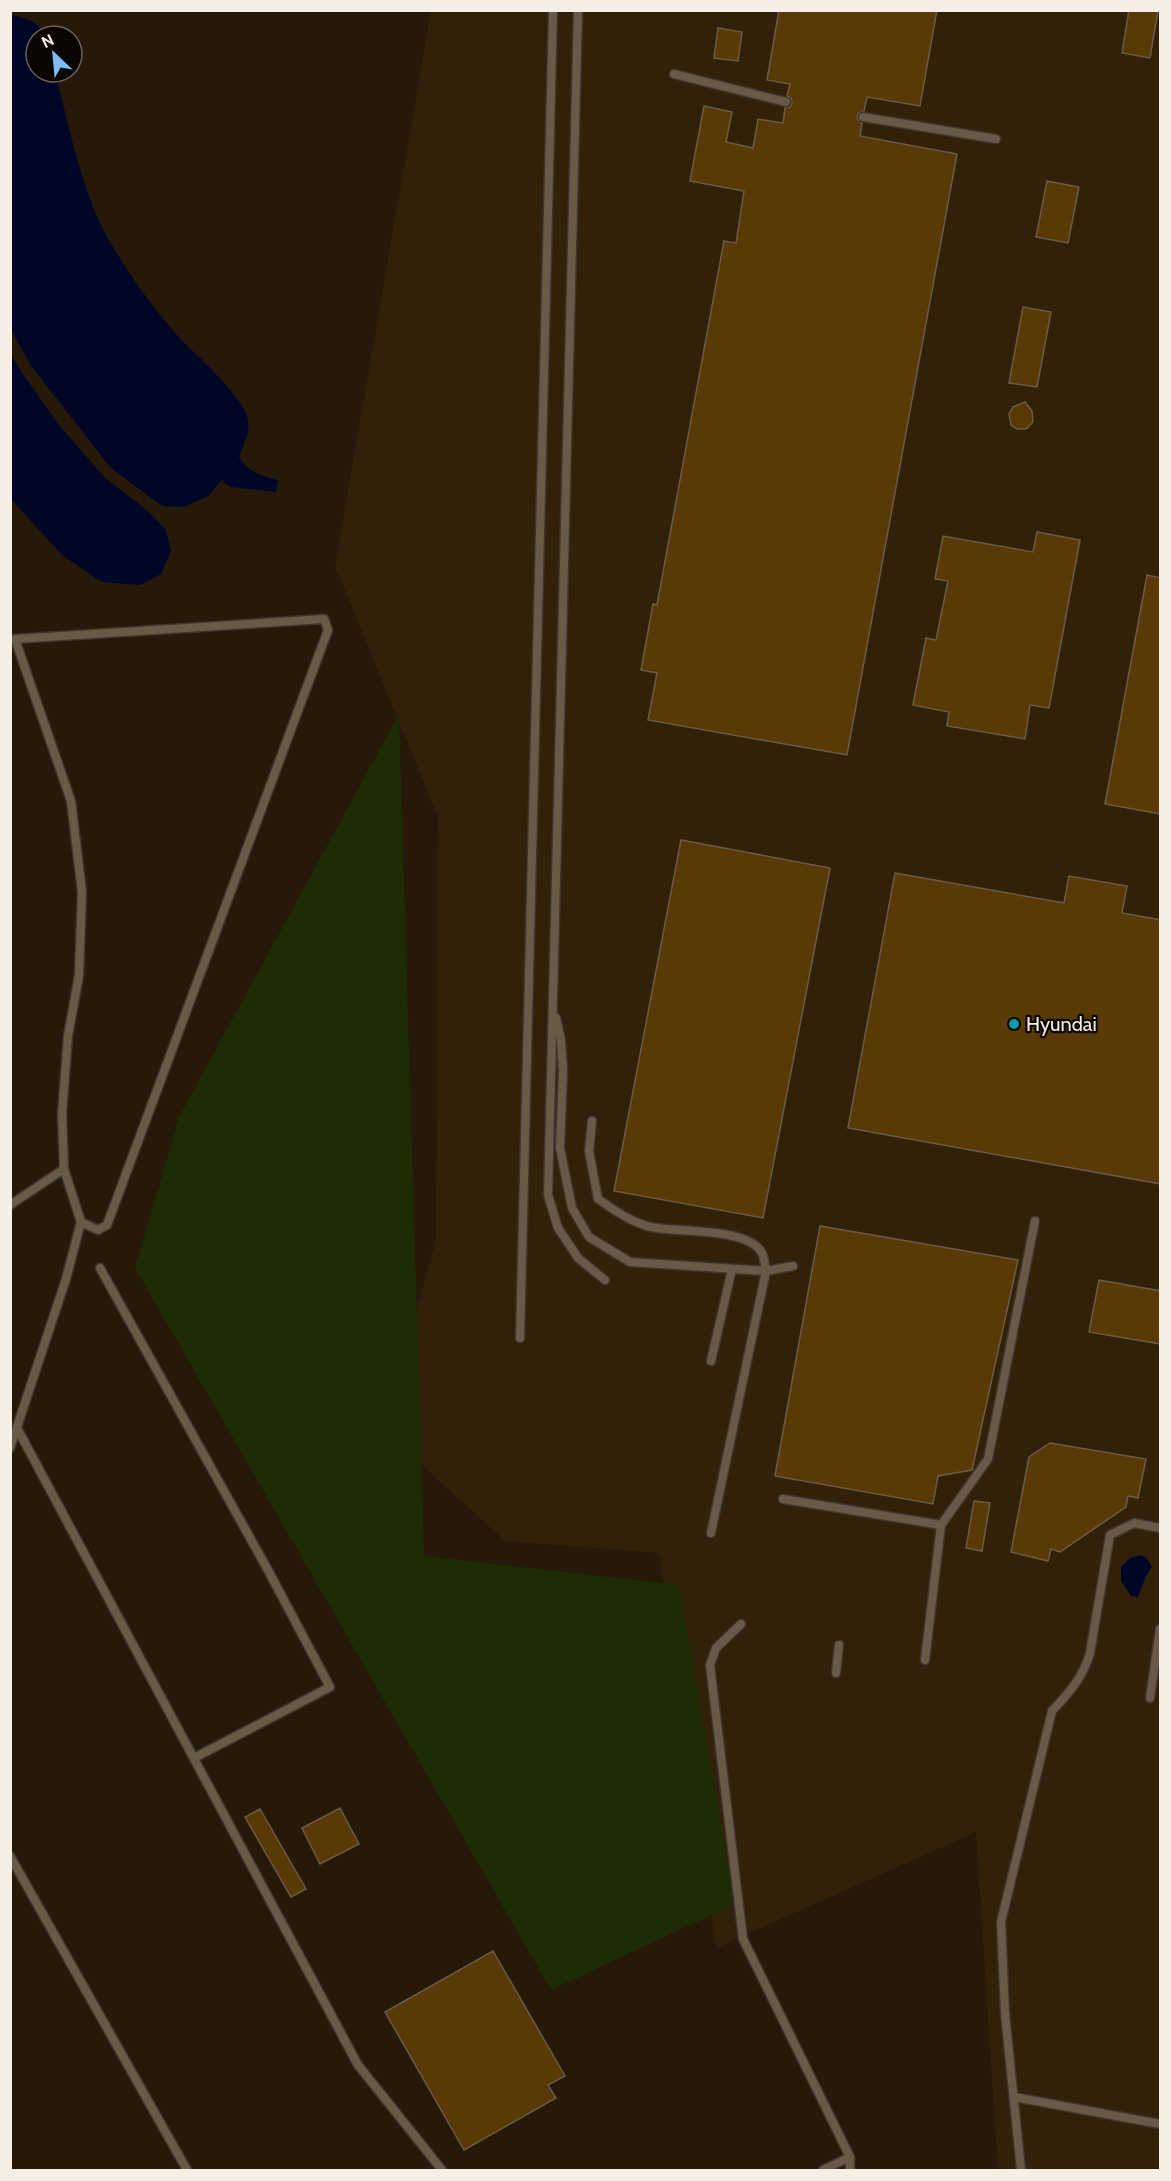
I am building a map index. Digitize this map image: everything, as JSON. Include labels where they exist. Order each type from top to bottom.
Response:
[{"type":"lane","points":[[520,1338],[553,10]]},
{"type":"lane","points":[[578,10],[548,1195],[558,1228],[578,1258],[605,1280]]},
{"type":"lane","points":[[674,74],[786,102]]},
{"type":"lane","points":[[863,117],[996,139]]},
{"type":"lane","points":[[10,1448],[66,1279],[81,1222],[64,1169],[62,1114],[68,1036],[79,975],[82,892],[70,801],[13,635],[324,619],[328,630],[107,1226],[98,1230],[81,1222]]},
{"type":"lane","points":[[552,1005],[561,1040],[560,1148],[572,1208],[589,1236],[630,1262],[766,1271],[794,1266]]},
{"type":"lane","points":[[592,1121],[589,1151],[598,1199],[621,1214],[650,1227],[727,1235],[749,1240],[762,1252],[766,1271],[711,1533]]},
{"type":"lane","points":[[10,1205],[64,1169]]},
{"type":"lane","points":[[925,1660],[941,1525],[988,1459],[1035,1221]]},
{"type":"lane","points":[[100,1268],[269,1572],[330,1687],[194,1758]]},
{"type":"lane","points":[[711,1361],[732,1269]]},
{"type":"lane","points":[[17,1428],[358,2065],[442,2170]]},
{"type":"lane","points":[[783,1499],[941,1525]]},
{"type":"lane","points":[[1021,2170],[1005,2013],[1001,1922],[1052,1711],[1075,1686],[1086,1669],[1110,1535],[1134,1523],[1161,1528]]},
{"type":"lane","points":[[741,1624],[716,1648],[710,1665],[742,1939],[850,2157],[849,2170]]},
{"type":"lane","points":[[1150,1698],[1161,1629]]},
{"type":"lane","points":[[836,1673],[839,1645]]},
{"type":"lane","points":[[10,1856],[187,2170]]},
{"type":"lane","points":[[1014,2097],[1161,2124]]},
{"type":"lane","points":[[823,2170],[850,2157]]},
{"type":"shaded area","points":[[431,11],[1160,11],[1160,2170],[998,2170],[976,1832],[716,1948],[659,1553],[505,1541],[421,1464],[405,1350],[436,1240],[438,817],[335,566]]},
{"type":"green space","points":[[399,714],[424,1556],[679,1585],[735,1904],[551,1990],[135,1268],[180,1115]]},
{"type":"water","points":[[11,15],[22,17],[35,24],[24,24],[24,84],[58,84],[82,176],[109,240],[163,319],[220,378],[241,404],[248,419],[248,432],[239,457],[256,473],[278,480],[276,492],[230,487],[222,480],[208,496],[184,507],[162,506],[111,468],[32,367],[11,330]]},
{"type":"water","points":[[10,353],[58,424],[105,478],[149,512],[166,530],[171,551],[161,574],[140,585],[102,582],[62,555],[11,499]]},
{"type":"water","points":[[1140,1555],[1147,1558],[1152,1567],[1138,1597],[1131,1596],[1121,1581],[1121,1567],[1130,1558]]},
{"type":"building","points":[[779,10],[937,10],[920,106],[867,97],[864,111],[858,113],[857,119],[862,123],[860,136],[957,154],[847,755],[648,720],[657,673],[641,670],[653,604],[657,605],[724,241],[736,243],[744,191],[690,181],[704,106],[732,112],[726,142],[753,148],[758,119],[783,123],[785,108],[790,107],[792,103],[791,98],[787,96],[790,84],[767,80]]},
{"type":"building","points":[[1129,10],[1158,10],[1150,58],[1122,53]]},
{"type":"building","points":[[718,28],[742,32],[738,61],[714,58]]},
{"type":"building","points":[[1047,181],[1079,187],[1068,243],[1036,237]]},
{"type":"building","points":[[1023,307],[1051,312],[1037,387],[1009,383]]},
{"type":"building","points":[[1025,402],[1032,411],[1033,422],[1026,429],[1017,429],[1011,425],[1009,414],[1013,407]]},
{"type":"building","points":[[1037,532],[1080,540],[1049,708],[1030,705],[1025,739],[947,726],[949,712],[913,705],[926,638],[936,640],[948,581],[935,579],[943,536],[1033,552]]},
{"type":"building","points":[[1147,575],[1161,578],[1161,814],[1105,804]]},
{"type":"building","points":[[681,840],[830,868],[763,1218],[614,1191]]},
{"type":"building","name":"Hyundai","points":[[895,873],[1064,903],[1069,876],[1127,886],[1122,913],[1161,920],[1161,1184],[848,1128]]},
{"type":"building","points":[[820,1226],[1018,1260],[972,1470],[938,1476],[933,1504],[775,1476]]},
{"type":"building","points":[[1099,1280],[1161,1291],[1161,1344],[1089,1332]]},
{"type":"building","points":[[1050,1443],[1146,1459],[1138,1498],[1128,1496],[1126,1507],[1060,1552],[1051,1549],[1048,1561],[1011,1552],[1029,1457]]},
{"type":"building","points":[[974,1501],[990,1503],[982,1551],[966,1548]]},
{"type":"building","points":[[340,1808],[359,1844],[320,1864],[302,1828]]},
{"type":"building","points":[[260,1809],[306,1889],[291,1897],[245,1817]]},
{"type":"building","points":[[493,1951],[565,2076],[548,2085],[556,2098],[464,2150],[385,2012]]},
{"type":"place","name":"Hyundai","points":[[1014,1024]]}]
